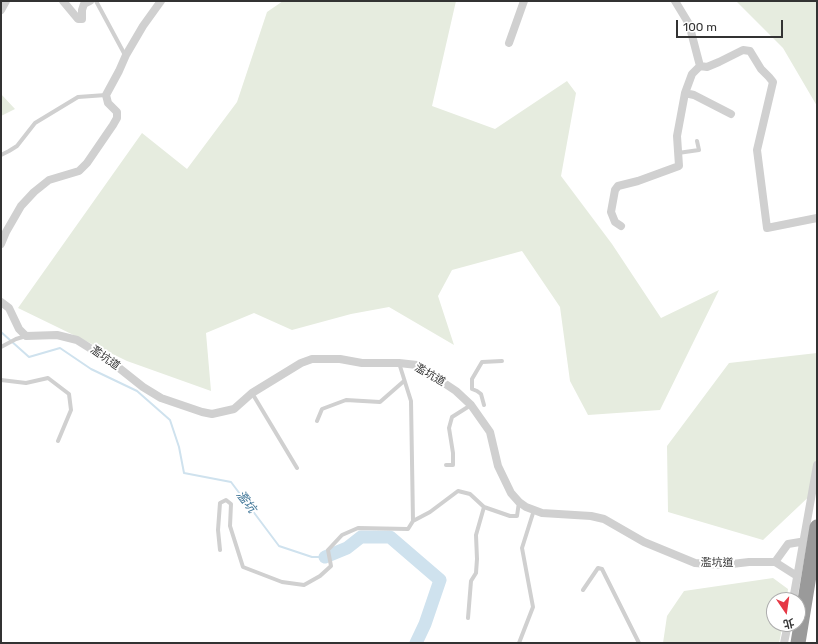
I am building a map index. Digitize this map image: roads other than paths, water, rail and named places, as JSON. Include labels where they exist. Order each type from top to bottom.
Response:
[{"type":"highway","points":[[799,640],[817,527]]},
{"type":"street","points":[[1,10],[6,1]]},
{"type":"street","points":[[63,1],[78,20],[82,19],[84,4],[90,1]]},
{"type":"street","points":[[1,244],[21,206],[34,192],[49,180],[80,171],[117,118],[117,112],[108,103],[106,95],[126,55],[143,26],[161,1]]},
{"type":"street","points":[[509,43],[524,1]]},
{"type":"street","points":[[675,1],[689,24],[700,66]]},
{"type":"street","points":[[700,66],[707,67],[743,50],[750,51],[761,69],[773,82],[757,150],[766,228],[817,218]]},
{"type":"street","points":[[622,226],[615,222],[611,212],[615,190],[618,186],[638,181],[679,166],[677,136],[685,93],[692,74],[700,66]]},
{"type":"street","points":[[685,93],[694,95],[731,114]]},
{"type":"street","points":[[1,302],[8,308],[19,329],[26,336]]},
{"type":"street","name":"濫坑道","points":[[26,336],[57,335],[77,340],[161,398],[212,414],[227,412],[234,409],[252,393],[301,363],[312,359],[340,359],[362,363],[399,363],[417,365],[456,391],[471,405],[490,432],[498,466],[511,493],[526,507],[542,513],[591,516],[604,519],[644,542],[695,563],[723,565],[749,562],[775,562]]},
{"type":"street","points":[[794,592],[817,465]]},
{"type":"street","points":[[797,576],[775,562],[788,544],[800,542]]},
{"type":"street","points":[[784,643],[786,632]]},
{"type":"lane","points":[[96,1],[126,55]]},
{"type":"lane","points":[[1,155],[17,146],[35,123],[78,97],[106,95]]},
{"type":"lane","points":[[678,153],[699,150],[697,141]]},
{"type":"lane","points":[[1,347],[9,342],[26,336]]},
{"type":"lane","points":[[484,405],[481,394],[472,389],[472,379],[482,362],[502,361]]},
{"type":"lane","points":[[399,363],[411,401],[413,521]]},
{"type":"lane","points":[[1,380],[26,383],[48,378],[69,394],[71,410],[58,441]]},
{"type":"lane","points":[[317,421],[322,409],[346,400],[380,402],[404,381]]},
{"type":"lane","points":[[252,393],[297,468]]},
{"type":"lane","points":[[446,465],[453,465],[453,453],[449,428],[452,417],[471,405]]},
{"type":"lane","points":[[220,550],[218,530],[220,503],[226,500],[231,504],[230,526],[243,567],[282,582],[304,585],[320,576],[331,566],[328,550],[342,535],[358,528],[408,529],[413,521],[430,512],[458,491],[470,494],[484,507],[510,516],[517,516],[519,502]]},
{"type":"lane","points":[[468,618],[471,581],[476,573],[478,559],[476,535],[484,507]]},
{"type":"lane","points":[[519,643],[533,607],[522,548],[534,510]]},
{"type":"lane","points":[[582,590],[598,568],[602,569],[639,643]]},
{"type":"waterway","name":"濫坑","points":[[1,332],[29,357],[60,348],[91,369],[137,391],[170,420],[179,447],[184,473],[231,482],[279,546],[312,557],[325,557]]},
{"type":"waterway","name":"濫坑","points":[[325,557],[347,548],[361,537],[390,537],[440,580],[425,624],[416,643]]}]
